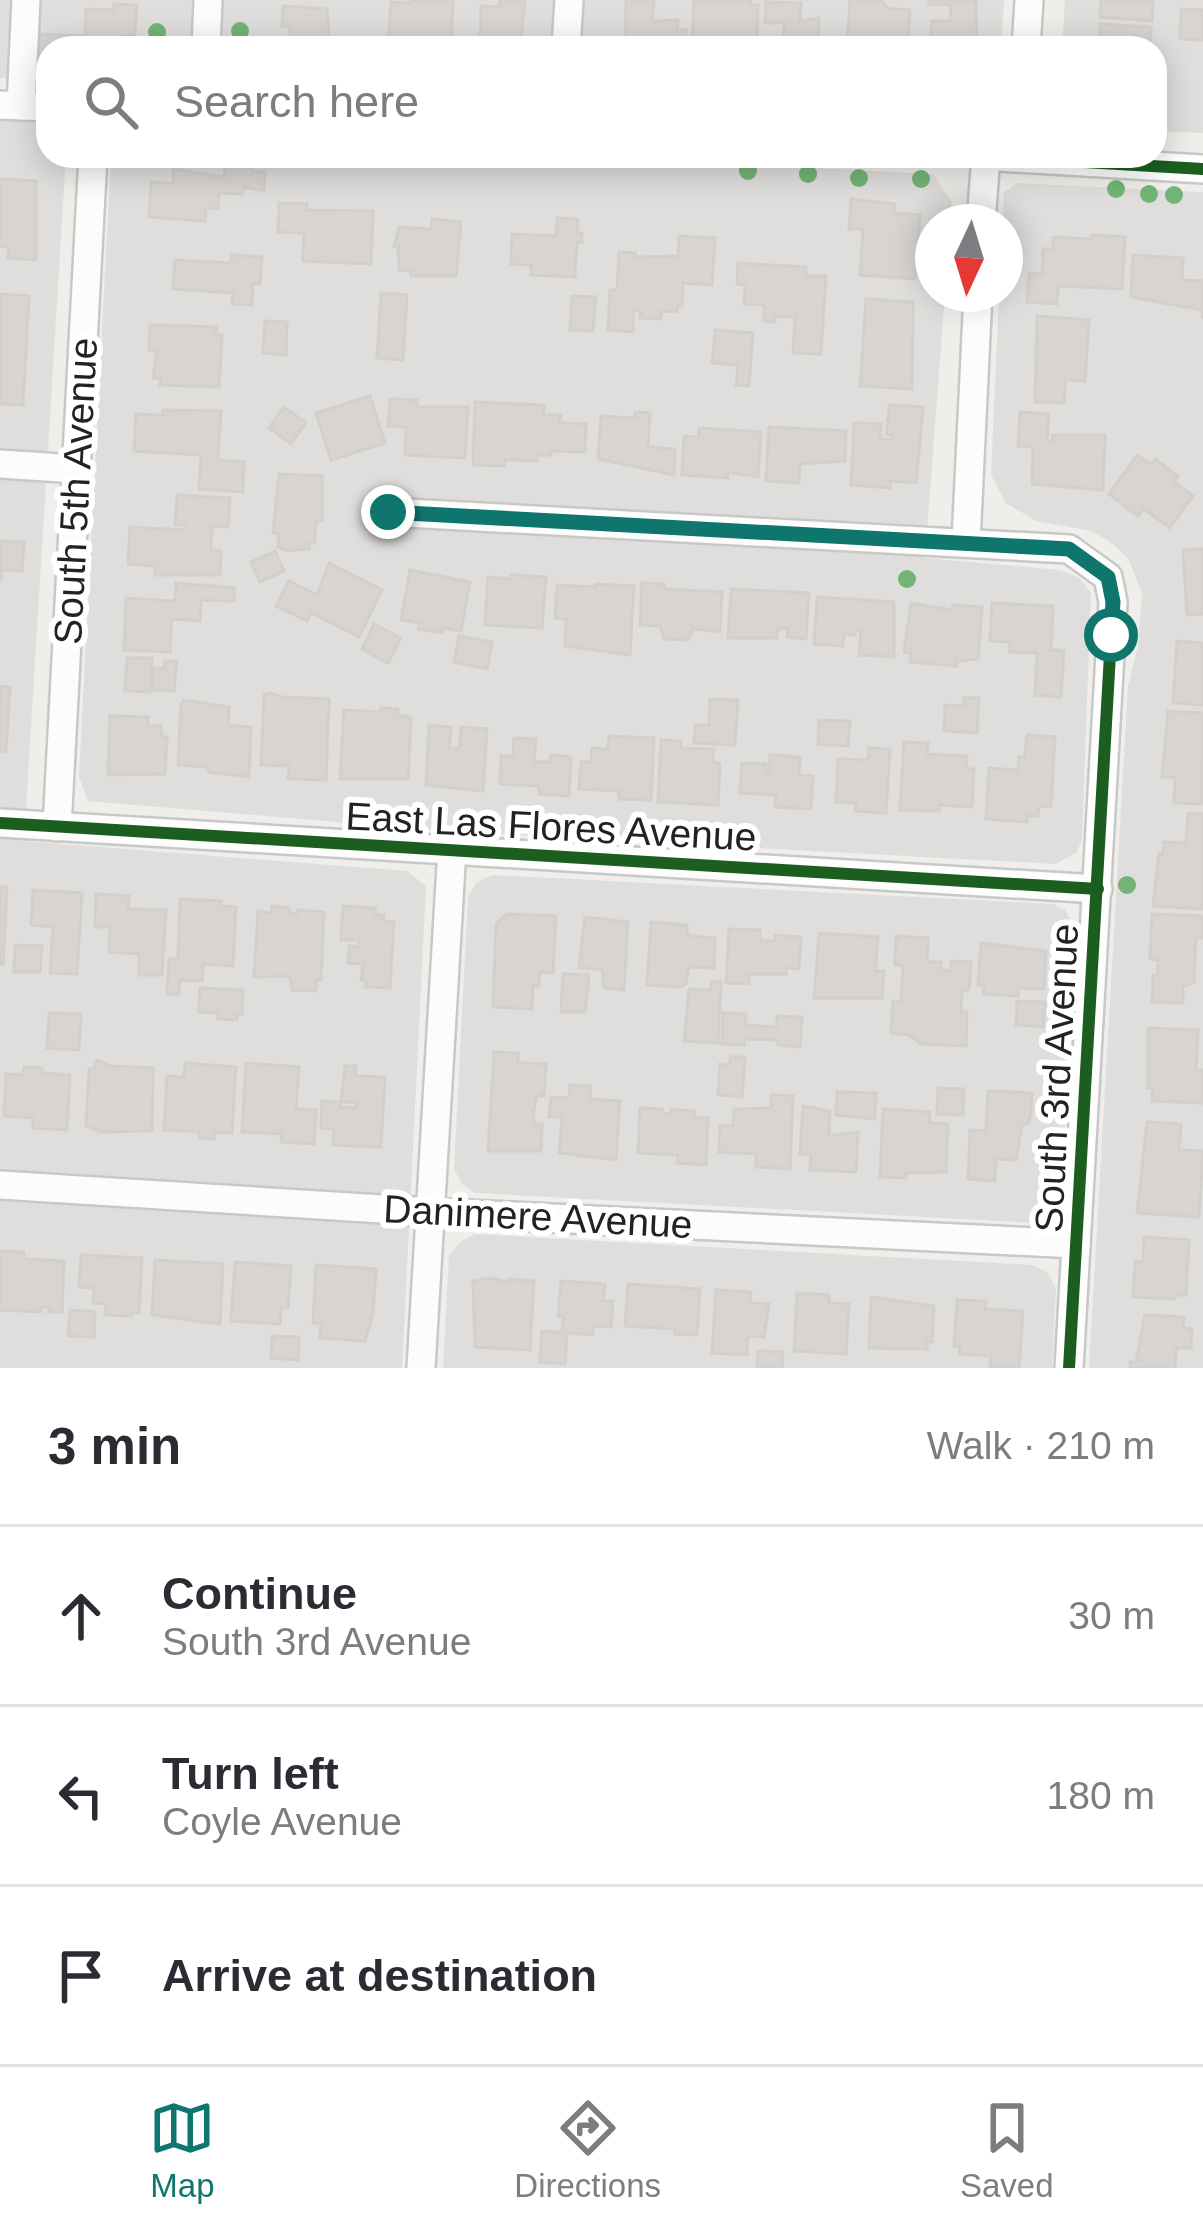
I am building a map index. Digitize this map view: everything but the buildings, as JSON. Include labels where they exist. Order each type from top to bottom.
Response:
[{"type":"street","points":[[23,106],[26,0]]},
{"type":"street","points":[[206,36],[208,0]]},
{"type":"street","points":[[566,36],[568,0]]},
{"type":"street","points":[[1027,36],[1029,0]]},
{"type":"street","points":[[1167,167],[1203,169]]},
{"type":"street","name":"South 5th Avenue","points":[[57,827],[92,168]]},
{"type":"street","points":[[982,204],[983,168]]},
{"type":"street","points":[[388,512],[966,542],[977,312]]},
{"type":"street","points":[[0,464],[76,469]]},
{"type":"street","name":"South 3rd Avenue","points":[[966,542],[1069,549],[1108,577],[1113,602],[1069,1368]]},
{"type":"street","name":"East Las Flores Avenue","points":[[0,823],[1098,889]]},
{"type":"street","points":[[421,1368],[452,849]]},
{"type":"street","name":"Danimere Avenue","points":[[0,1185],[1076,1244]]},
{"type":"shaded area","points":[[0,0],[1004,0],[1002,36],[36,36],[36,80],[0,78]]},
{"type":"shaded area","points":[[1065,0],[1203,0],[1203,133],[1167,132],[1167,36],[1063,36]]},
{"type":"shaded area","points":[[0,118],[36,124],[36,168],[65,168],[24,841],[407,871],[426,886],[402,1368],[0,1368]]},
{"type":"shaded area","points":[[110,168],[812,168],[933,174],[952,202],[915,204],[915,312],[944,312],[925,558],[1060,570],[1080,578],[1091,593],[1082,839],[1077,852],[1056,864],[444,831],[88,801],[79,777]]},
{"type":"shaded area","points":[[1017,183],[1203,192],[1203,1368],[1089,1368],[1128,686],[1138,646],[1142,593],[1128,558],[1109,541],[1091,531],[1036,521],[1006,503],[991,475],[998,312],[1023,312],[1023,204],[1003,204],[1003,193]]},
{"type":"shaded area","points":[[492,875],[1053,904],[1065,910],[1076,930],[1061,1201],[1051,1217],[1037,1223],[475,1193],[462,1184],[454,1169],[468,897],[476,883]]},
{"type":"shaded area","points":[[474,1234],[1032,1265],[1048,1273],[1056,1289],[1052,1368],[443,1368],[449,1256]]},
{"type":"cycle path","points":[[1167,167],[1203,169]]},
{"type":"cycle path","points":[[388,512],[1069,549],[1108,577],[1113,602],[1069,1368]]},
{"type":"cycle path","points":[[0,823],[1098,889]]},
{"type":"route","points":[[388,512],[1069,549],[1108,577],[1113,602],[1111,635]]}]
